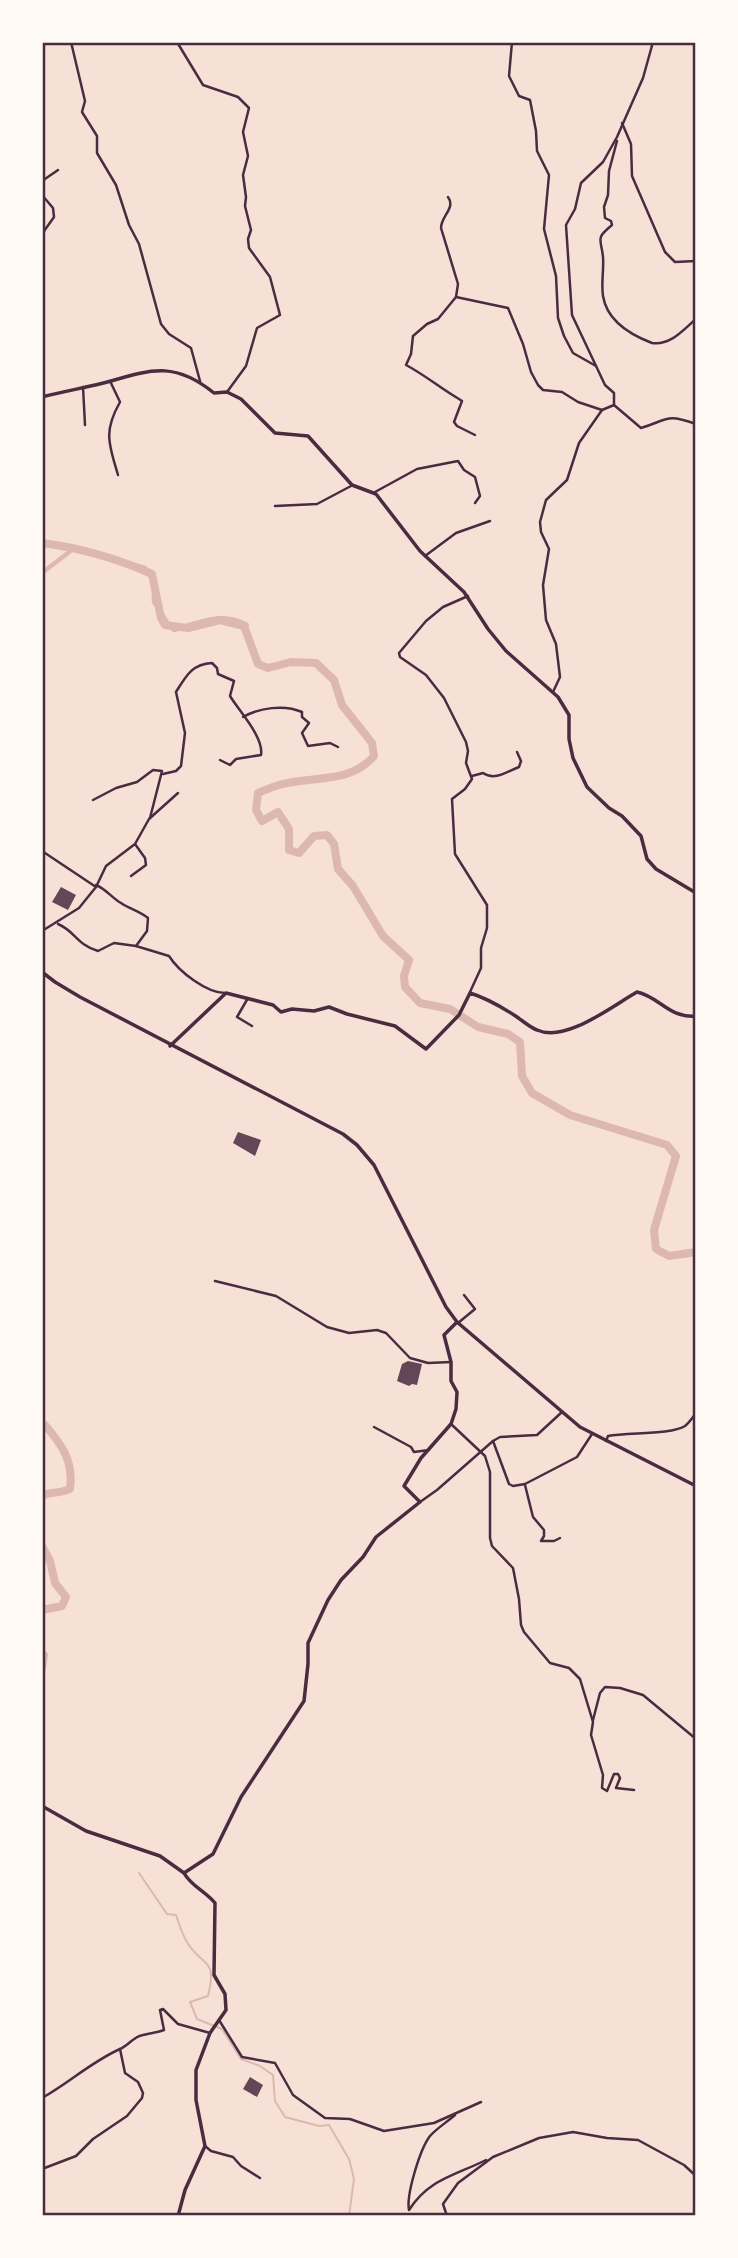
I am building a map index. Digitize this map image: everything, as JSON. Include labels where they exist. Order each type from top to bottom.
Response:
[{"type":"street","points":[[71,42],[85,101],[82,112],[97,136],[97,153],[116,186],[129,225],[139,244],[161,324],[169,334],[191,348],[200,381]]},
{"type":"street","points":[[177,42],[204,85],[238,97],[249,108],[243,132],[248,156],[243,175],[247,197],[245,206],[251,230],[249,248],[270,277],[280,315],[257,328],[246,366],[227,392]]},
{"type":"street","points":[[512,42],[509,76],[519,96],[530,100],[537,151],[549,175],[544,229],[556,276],[558,317],[573,353],[596,366]]},
{"type":"street","points":[[653,42],[643,78],[622,122],[609,171],[608,195],[604,207],[605,218],[611,221],[612,225],[600,234],[599,239],[603,256],[604,300],[622,328],[652,343],[675,338],[696,319]]},
{"type":"street","points":[[622,122],[631,144],[632,176],[665,252],[675,262],[696,261]]},
{"type":"street","points":[[617,138],[603,162],[581,183],[575,209],[566,225],[572,315],[605,385],[614,393],[614,405],[640,428],[663,418],[696,424]]},
{"type":"street","points":[[42,181],[58,170]]},
{"type":"street","points":[[42,195],[53,208],[54,217],[42,234]]},
{"type":"street","points":[[448,197],[451,204],[442,220],[442,228],[458,285],[456,298],[438,319],[413,336],[411,354],[406,365],[426,375],[438,387],[462,401],[454,422],[475,435]]},
{"type":"street","points":[[456,298],[508,308],[538,385],[544,390],[562,392],[578,402],[602,410]]},
{"type":"street","points":[[42,397],[127,375],[158,371],[179,373],[193,377],[214,393],[227,392],[246,402],[275,433],[308,436],[352,485],[374,492],[425,556],[468,596],[506,652],[553,692],[565,706],[569,715],[569,739],[573,758],[587,787],[641,836],[647,859],[656,869],[696,892]]},
{"type":"street","points":[[110,381],[120,402],[110,420],[107,439],[118,475]]},
{"type":"street","points":[[83,387],[85,425]]},
{"type":"street","points":[[553,692],[560,677],[556,644],[546,620],[543,585],[549,549],[541,532],[540,522],[546,500],[567,480],[579,443],[602,410],[614,405]]},
{"type":"street","points":[[374,492],[416,469],[458,461],[464,470],[475,477],[480,496],[475,503]]},
{"type":"street","points":[[275,506],[317,504],[352,485]]},
{"type":"street","points":[[425,556],[456,533],[490,522]]},
{"type":"street","points":[[42,931],[60,923],[83,947],[98,951],[114,943],[136,946],[169,956],[177,968],[216,993],[273,1005],[281,1012],[292,1009],[314,1011],[329,1007],[395,1026],[426,1049],[459,1015],[481,968],[481,948],[487,928],[487,905],[455,853],[452,799],[470,784],[472,776],[466,763],[466,742],[435,685],[426,675],[404,661],[400,653],[426,621],[443,607],[468,596]]},
{"type":"street","points":[[163,774],[176,771],[181,766],[185,733],[176,692],[195,666],[212,663],[218,674],[234,681],[230,696],[261,743],[261,755],[236,759],[230,765],[220,760]]},
{"type":"street","points":[[243,717],[255,711],[294,708],[302,712],[302,717],[309,723],[302,733],[308,746],[330,743],[338,747]]},
{"type":"street","points":[[472,776],[483,773],[491,777],[498,776],[519,767],[521,761],[517,752]]},
{"type":"street","points":[[93,800],[116,788],[137,782],[153,770],[162,771],[163,774]]},
{"type":"street","points":[[55,925],[63,916],[79,908],[96,886],[106,866],[135,844],[149,819],[163,774]]},
{"type":"street","points":[[149,819],[178,793]]},
{"type":"street","points":[[131,876],[146,865],[145,858],[135,844]]},
{"type":"street","points":[[42,851],[87,883],[111,894],[120,903],[137,909],[148,918],[147,931],[136,946]]},
{"type":"street","points":[[42,972],[63,987],[170,1046],[315,1120],[357,1145],[373,1165],[446,1307],[458,1322],[592,1434],[696,1486]]},
{"type":"street","points":[[469,996],[497,1004],[545,1033],[558,1034],[575,1028],[637,992],[645,994],[674,1014],[696,1016]]},
{"type":"street","points":[[170,1046],[226,993]]},
{"type":"street","points":[[248,998],[237,1017],[252,1026]]},
{"type":"street","points":[[215,1281],[276,1296],[327,1327],[349,1333],[377,1330],[386,1333],[410,1358],[428,1363],[451,1362]]},
{"type":"street","points":[[420,1502],[404,1486],[421,1458],[451,1424],[457,1400],[451,1381],[451,1362],[444,1335],[475,1309],[464,1295]]},
{"type":"street","points":[[184,1873],[213,1854],[241,1797],[304,1701],[308,1643],[328,1600],[341,1580],[363,1558],[376,1537],[437,1490],[493,1441],[500,1437],[537,1435],[563,1411]]},
{"type":"street","points":[[606,1441],[608,1436],[625,1432],[659,1432],[685,1426],[696,1413]]},
{"type":"street","points":[[451,1424],[485,1456],[490,1472],[490,1538],[492,1546],[513,1568],[521,1625],[550,1663],[569,1668],[580,1679],[593,1722]]},
{"type":"street","points":[[374,1427],[414,1451],[429,1450]]},
{"type":"street","points":[[493,1441],[510,1485],[525,1484],[578,1457],[592,1434]]},
{"type":"street","points":[[525,1484],[533,1517],[544,1530],[541,1541],[560,1538]]},
{"type":"street","points":[[634,1790],[616,1788],[620,1778],[618,1774],[614,1774],[607,1791],[602,1788],[603,1776],[591,1735],[600,1693],[605,1687],[620,1688],[643,1695],[696,1739]]},
{"type":"street","points":[[42,1806],[86,1831],[160,1856],[184,1873],[189,1882],[215,1903],[214,1975],[225,1994],[226,2010],[210,2033],[197,2070],[196,2100],[205,2146],[185,2190],[178,2216]]},
{"type":"street","points":[[42,2098],[60,2088],[91,2063],[142,2035],[152,2035],[164,2030],[159,2014],[163,2009],[178,2024],[210,2033]]},
{"type":"street","points":[[217,2024],[242,2057],[275,2063],[293,2095],[325,2118],[350,2119],[384,2131],[434,2123],[481,2102]]},
{"type":"street","points":[[42,2169],[76,2156],[93,2139],[127,2116],[142,2098],[143,2093],[138,2082],[125,2073],[120,2049]]},
{"type":"street","points":[[457,2112],[430,2136],[410,2184],[407,2202],[409,2210],[419,2194],[432,2183],[539,2138],[573,2132],[638,2140],[684,2165],[696,2176]]},
{"type":"street","points":[[205,2146],[211,2151],[233,2157],[260,2178]]},
{"type":"street","points":[[447,2216],[443,2204],[458,2183],[493,2157]]},
{"type":"building","points":[[61,887],[76,895],[68,910],[52,902]]},
{"type":"building","points":[[238,1132],[261,1140],[255,1156],[233,1143]]},
{"type":"building","points":[[408,1361],[422,1364],[417,1385],[409,1386],[397,1381],[402,1364]]},
{"type":"building","points":[[250,2077],[263,2085],[257,2097],[243,2089]]},
{"type":"waterway","points":[[42,543],[98,554],[152,574],[161,618],[165,625],[188,628],[220,620],[244,626],[258,664],[268,668],[291,662],[316,663],[334,680],[342,705],[372,743],[374,756],[364,765],[342,775],[292,782],[258,793],[256,810],[262,821],[278,812],[289,829],[289,850],[299,853],[314,836],[327,835],[334,844],[338,869],[353,886],[383,936],[409,960],[404,976],[405,987],[420,1003],[450,1009],[478,1027],[508,1034],[520,1042],[522,1076],[532,1093],[570,1115],[667,1145],[676,1156],[654,1230],[656,1249],[669,1256],[696,1252]]},
{"type":"waterway","points":[[42,573],[73,549],[145,568],[154,578],[154,602],[174,630],[220,618],[247,625]]},
{"type":"waterway","points":[[42,1425],[51,1432],[65,1454],[71,1479],[70,1489],[42,1496]]},
{"type":"waterway","points":[[42,1546],[50,1561],[55,1583],[66,1597],[62,1606],[42,1610]]},
{"type":"waterway","points":[[42,1654],[42,1668]]},
{"type":"waterway","points":[[139,1873],[167,1914],[176,1915],[187,1942],[210,1968],[208,1996],[190,2002],[197,2019],[222,2029],[241,2059],[260,2066],[273,2075],[275,2101],[285,2117],[319,2126],[329,2125],[349,2159],[354,2179],[349,2216]]}]
